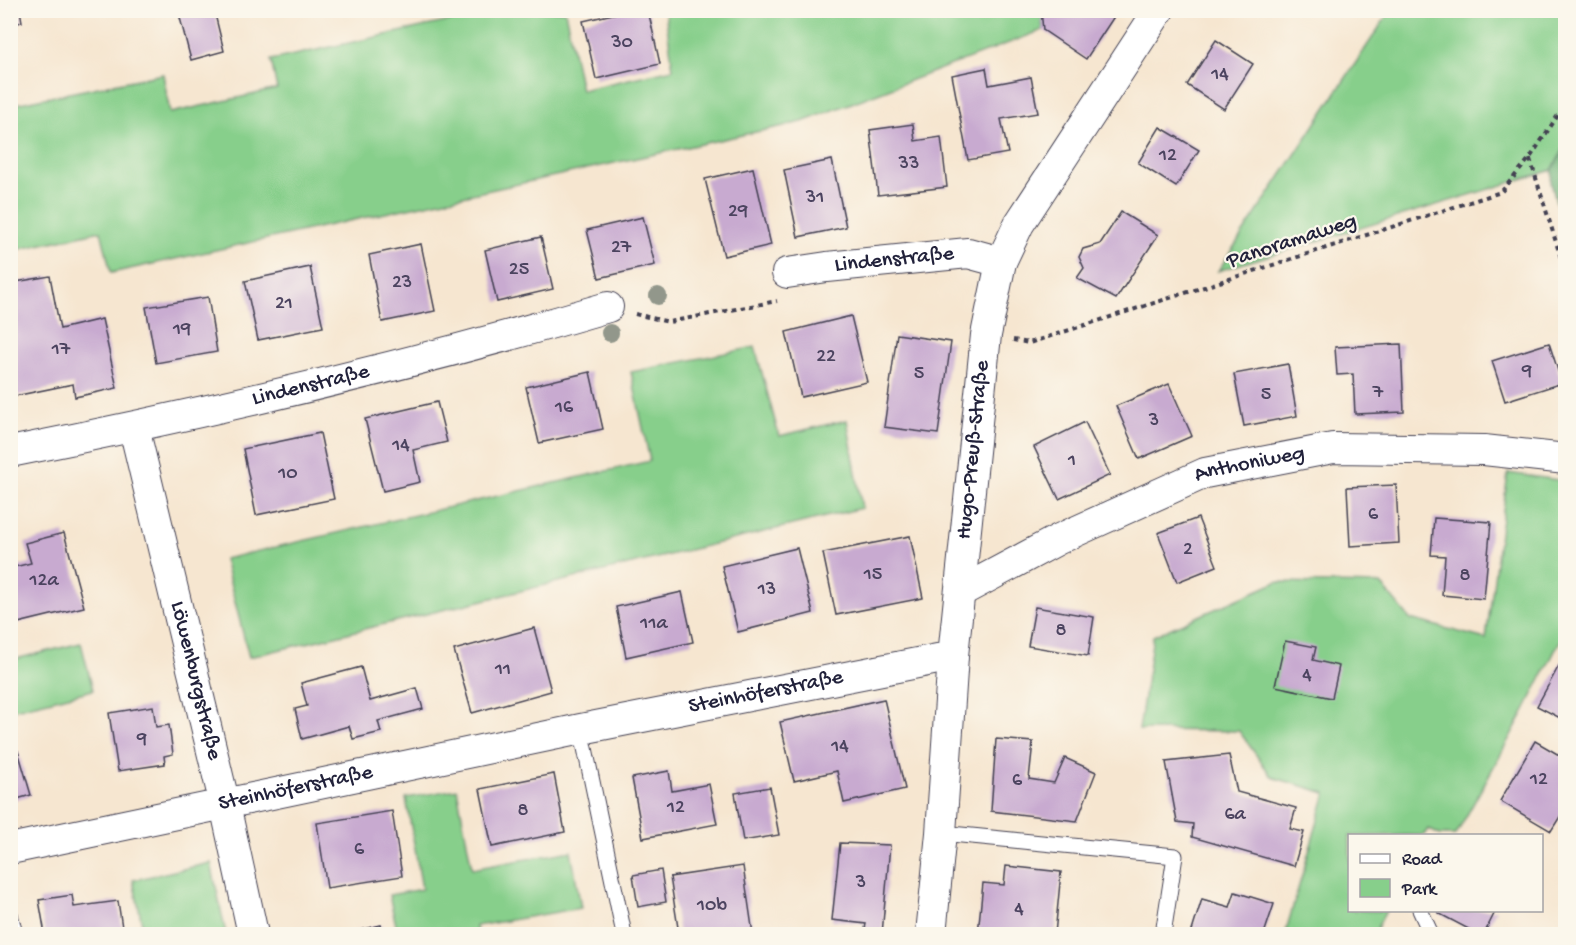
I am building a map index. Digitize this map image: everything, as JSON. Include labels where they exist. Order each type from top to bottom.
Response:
[{"type":"street","name":"Hugo-Preuß-Straße","points":[[931,934],[941,833],[953,656],[986,335],[1001,262],[1019,224],[1159,10]]},
{"type":"street","name":"Lindenstraße","points":[[784,286],[827,267],[968,253],[1001,262]]},
{"type":"street","name":"Lindenstraße","points":[[10,452],[134,428],[496,340],[608,307]]},
{"type":"street","name":"Löwenburgstraße","points":[[134,428],[225,805],[253,934]]},
{"type":"street","name":"Anthoniweg","points":[[960,592],[1059,539],[1205,473],[1333,448],[1484,450],[1566,459]]},
{"type":"street","name":"Steinhöferstraße","points":[[10,849],[581,729],[953,656]]},
{"type":"lane","points":[[581,729],[624,934]]},
{"type":"lane","points":[[941,833],[1175,856],[1163,934]]},
{"type":"lane","points":[[1421,912],[1431,934]]},
{"type":"lane","points":[[10,914],[15,934]]},
{"type":"path","name":"Panoramaweg","points":[[986,335],[1029,343],[1501,192],[1530,158],[1566,103]]},
{"type":"path","points":[[1530,158],[1566,274]]},
{"type":"path","points":[[608,307],[669,322],[784,286]]},
{"type":"green space","points":[[495,11],[565,11],[581,90],[673,69],[665,11],[1041,11],[1043,30],[802,122],[111,273],[101,231],[11,251],[10,105],[163,74],[170,113],[277,89],[271,60]]},
{"type":"green space","points":[[1390,11],[1565,11],[1565,147],[1552,170],[1218,271]]},
{"type":"green space","points":[[1565,147],[1565,236],[1551,183],[1552,170]]},
{"type":"green space","points":[[755,347],[779,436],[847,420],[862,508],[249,657],[224,559],[650,461],[631,372]]},
{"type":"green space","points":[[1508,473],[1565,481],[1565,635],[1457,834],[1438,834],[1428,829],[1425,834],[1348,834],[1348,912],[1385,912],[1376,934],[1285,934],[1326,793],[1272,777],[1239,731],[1139,730],[1153,636],[1277,582],[1381,584],[1410,619],[1486,639]]},
{"type":"green space","points":[[81,643],[93,690],[11,710],[11,660]]},
{"type":"green space","points":[[457,789],[472,869],[571,851],[581,908],[476,926],[477,934],[398,934],[389,895],[422,889],[406,798]]},
{"type":"green space","points":[[211,863],[226,934],[144,934],[133,880]]},
{"type":"building","points":[[10,10],[20,10],[22,22],[10,25]]},
{"type":"building","points":[[178,10],[214,10],[224,51],[191,60]]},
{"type":"building","points":[[630,10],[648,10],[660,64],[596,79],[583,21]]},
{"type":"building","points":[[1041,10],[1110,10],[1115,15],[1086,59],[1043,30]]},
{"type":"building","points":[[1216,40],[1253,64],[1224,109],[1187,85]]},
{"type":"building","points":[[986,68],[989,85],[1031,77],[1038,113],[1001,119],[1008,153],[968,160],[952,75]]},
{"type":"building","points":[[913,124],[915,141],[941,137],[947,187],[878,195],[870,130]]},
{"type":"building","points":[[1160,127],[1199,150],[1176,187],[1138,163]]},
{"type":"building","points":[[832,160],[846,227],[798,237],[784,170]]},
{"type":"building","points":[[753,168],[771,245],[724,256],[705,179]]},
{"type":"building","points":[[1121,212],[1158,235],[1116,299],[1077,278],[1084,268],[1079,257],[1083,249],[1100,244]]},
{"type":"building","points":[[643,217],[655,265],[599,278],[587,230]]},
{"type":"building","points":[[541,237],[553,289],[497,302],[485,250]]},
{"type":"building","points":[[421,244],[435,311],[382,322],[369,255]]},
{"type":"building","points":[[310,267],[323,327],[258,340],[245,281]]},
{"type":"building","points":[[50,276],[60,329],[102,319],[117,388],[75,397],[73,384],[10,397],[10,363],[17,362],[10,338],[10,283]]},
{"type":"building","points":[[208,297],[217,352],[156,363],[146,307]]},
{"type":"building","points":[[851,316],[867,382],[801,397],[786,332]]},
{"type":"building","points":[[897,334],[951,342],[938,434],[884,427]]},
{"type":"building","points":[[1549,343],[1562,383],[1505,401],[1492,361]]},
{"type":"building","points":[[1401,344],[1404,412],[1355,414],[1353,374],[1337,375],[1335,347]]},
{"type":"building","points":[[1288,364],[1297,416],[1244,426],[1234,374]]},
{"type":"building","points":[[590,372],[603,429],[539,443],[526,387]]},
{"type":"building","points":[[1169,384],[1192,436],[1139,459],[1116,406]]},
{"type":"building","points":[[437,402],[447,442],[413,450],[420,482],[383,491],[365,419]]},
{"type":"building","points":[[1085,422],[1110,475],[1059,499],[1034,447]]},
{"type":"building","points":[[320,433],[334,499],[256,515],[243,449]]},
{"type":"building","points":[[1396,485],[1399,543],[1350,546],[1347,487]]},
{"type":"building","points":[[1198,518],[1217,566],[1177,582],[1158,533]]},
{"type":"building","points":[[1434,518],[1491,522],[1484,599],[1442,595],[1445,556],[1431,555]]},
{"type":"building","points":[[64,533],[84,607],[18,623],[10,594],[10,568],[31,563],[25,543]]},
{"type":"building","points":[[910,536],[923,598],[836,615],[823,553]]},
{"type":"building","points":[[797,548],[813,613],[738,632],[722,566]]},
{"type":"building","points":[[682,592],[693,642],[626,657],[616,607]]},
{"type":"building","points":[[1035,607],[1094,617],[1088,656],[1028,646]]},
{"type":"building","points":[[534,628],[551,691],[472,713],[454,650]]},
{"type":"building","points":[[1285,641],[1316,647],[1313,660],[1339,666],[1332,698],[1275,686]]},
{"type":"building","points":[[1561,662],[1566,665],[1566,721],[1537,706]]},
{"type":"building","points":[[361,667],[370,701],[417,688],[423,709],[378,721],[381,732],[353,739],[349,726],[302,739],[295,709],[307,706],[301,683]]},
{"type":"building","points":[[884,699],[905,789],[844,803],[837,771],[794,781],[780,722]]},
{"type":"building","points":[[153,706],[156,727],[169,725],[173,754],[164,756],[165,764],[118,771],[109,713]]},
{"type":"building","points":[[996,739],[1033,742],[1029,779],[1054,783],[1065,758],[1096,772],[1077,821],[991,811]]},
{"type":"building","points":[[1535,741],[1566,759],[1566,807],[1551,831],[1500,801]]},
{"type":"building","points":[[18,751],[31,795],[10,801],[10,753]]},
{"type":"building","points":[[1229,755],[1237,792],[1296,808],[1290,829],[1304,832],[1294,866],[1192,837],[1193,824],[1177,822],[1166,762]]},
{"type":"building","points":[[669,771],[672,791],[709,784],[717,824],[643,838],[632,778]]},
{"type":"building","points":[[554,774],[565,832],[492,847],[480,789]]},
{"type":"building","points":[[770,787],[779,835],[743,841],[735,793]]},
{"type":"building","points":[[392,811],[402,876],[327,888],[317,823]]},
{"type":"building","points":[[840,843],[890,845],[882,934],[864,934],[866,924],[832,920]]},
{"type":"building","points":[[743,866],[753,934],[679,934],[670,877]]},
{"type":"building","points":[[1006,866],[1061,872],[1055,934],[978,934],[983,883],[1004,885]]},
{"type":"building","points":[[661,870],[666,902],[638,907],[633,875]]},
{"type":"building","points":[[1235,892],[1274,904],[1264,934],[1191,934],[1202,899],[1230,907]]},
{"type":"building","points":[[72,895],[74,907],[118,901],[123,934],[45,934],[39,900]]},
{"type":"building","points":[[1495,912],[1484,934],[1478,934],[1438,913]]},
{"type":"building","points":[[381,925],[384,934],[345,934]]}]
